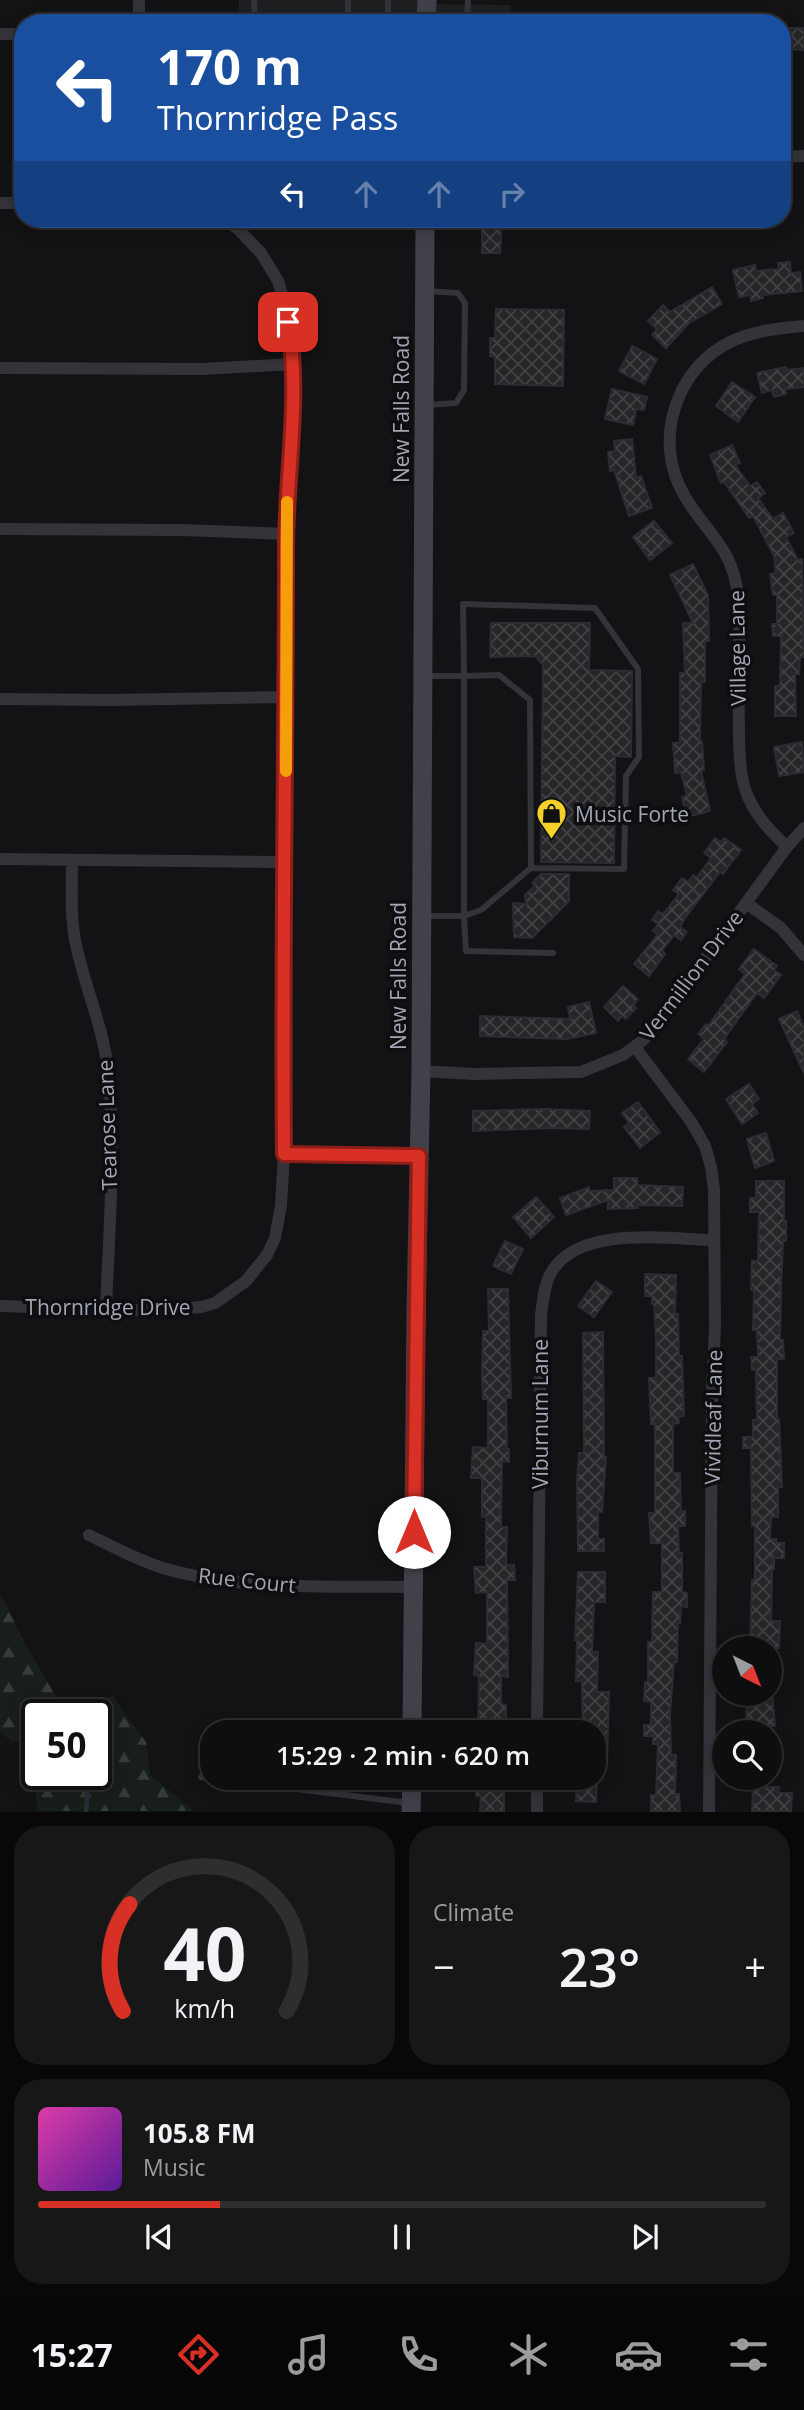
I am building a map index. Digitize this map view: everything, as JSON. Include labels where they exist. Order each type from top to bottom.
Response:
[{"type":"main road","name":"New Falls Road","points":[[412,1720],[421,1071],[425,228]]},
{"type":"street","name":"Thornridge Drive","points":[[0,1306],[161,1311],[201,1307],[231,1293],[246,1281],[267,1255],[275,1238],[284,1185],[286,534],[293,363],[286,311],[278,281],[261,253],[236,228]]},
{"type":"street","name":"Village Lane","points":[[787,847],[757,814],[743,784],[739,724],[738,596],[734,570],[720,542],[683,495],[671,460],[669,441],[672,416],[679,394],[689,377],[707,357],[729,342],[743,337],[774,329],[804,326]]},
{"type":"street","points":[[0,368],[202,369],[293,363]]},
{"type":"street","points":[[0,529],[181,530],[286,534]]},
{"type":"street","points":[[0,699],[287,697]]},
{"type":"street","name":"Vermillion Drive","points":[[421,1071],[474,1074],[581,1072],[600,1066],[635,1047],[670,1008],[787,847],[804,828]]},
{"type":"street","points":[[0,859],[285,862]]},
{"type":"street","name":"Tearose Lane","points":[[72,860],[76,946],[103,1038],[108,1069],[111,1133],[106,1310]]},
{"type":"street","points":[[746,903],[781,928],[804,955]]},
{"type":"street","name":"Vividleaf Lane","points":[[635,1047],[685,1113],[705,1146],[714,1189],[709,1811]]},
{"type":"street","points":[[284,1154],[419,1156]]},
{"type":"street","name":"Viburnum Lane","points":[[537,1720],[541,1329],[548,1278],[559,1262],[573,1251],[605,1239],[714,1240]]},
{"type":"street","name":"Rue Court","points":[[89,1535],[132,1557],[162,1568],[198,1576],[303,1585],[413,1587]]},
{"type":"street","points":[[537,1790],[537,1811]]},
{"type":"lane","points":[[424,405],[456,403],[464,390],[465,303],[458,293],[425,290]]},
{"type":"lane","points":[[422,916],[464,916],[481,910],[531,867],[572,870],[624,869],[626,776],[639,757],[638,669],[594,608],[463,604],[464,916],[466,951],[553,953]]},
{"type":"lane","points":[[422,676],[499,675],[530,700],[531,867]]},
{"type":"lane","points":[[292,1790],[411,1807]]},
{"type":"shaded area","points":[[239,0],[420,0],[420,4],[511,5],[511,14],[239,14]]},
{"type":"green space","points":[[0,1593],[26,1645],[58,1699],[21,1699],[21,1742],[11,1741],[0,1732]]},
{"type":"green space","points":[[113,1696],[146,1742],[150,1775],[194,1811],[37,1811],[36,1791],[112,1790],[112,1699],[103,1699]]},
{"type":"building","points":[[791,28],[804,28],[804,50],[791,49]]},
{"type":"building","points":[[482,228],[501,228],[500,253],[482,253]]},
{"type":"building","points":[[790,262],[791,273],[800,272],[802,291],[762,295],[763,298],[751,301],[750,295],[739,297],[733,270],[755,265],[756,271],[779,269],[778,263]]},
{"type":"building","points":[[712,287],[722,304],[689,323],[666,348],[652,335],[657,329],[648,321],[663,305],[670,312]]},
{"type":"building","points":[[496,309],[564,310],[563,386],[495,384],[495,357],[490,356],[490,338],[495,338]]},
{"type":"building","points":[[632,346],[657,359],[644,384],[619,371]]},
{"type":"building","points":[[786,367],[786,370],[804,368],[804,387],[785,389],[786,394],[774,397],[772,390],[762,393],[757,373]]},
{"type":"building","points":[[732,382],[755,397],[738,422],[716,406]]},
{"type":"building","points":[[612,389],[647,397],[644,410],[636,409],[633,425],[605,419]]},
{"type":"building","points":[[632,439],[636,478],[641,476],[652,508],[629,516],[614,470],[610,471],[608,452],[615,451],[614,441]]},
{"type":"building","points":[[732,445],[740,463],[735,465],[750,486],[757,482],[765,493],[758,498],[773,519],[783,513],[794,533],[786,537],[798,560],[802,559],[804,657],[800,657],[799,674],[795,674],[796,716],[775,716],[775,686],[780,686],[781,636],[773,636],[772,624],[777,624],[777,595],[773,595],[770,574],[776,573],[774,556],[753,516],[749,518],[724,482],[721,483],[710,455]]},
{"type":"building","points":[[654,521],[672,543],[650,560],[633,537]]},
{"type":"building","points":[[693,564],[708,595],[709,641],[705,641],[705,682],[701,682],[700,741],[704,770],[701,771],[710,811],[687,817],[682,797],[687,796],[681,772],[675,773],[673,743],[680,743],[680,673],[685,673],[683,623],[693,623],[670,575]]},
{"type":"building","points":[[491,623],[590,623],[589,670],[632,671],[631,757],[615,756],[614,863],[541,862],[543,665],[535,656],[490,657]]},
{"type":"building","points":[[802,742],[804,772],[779,776],[774,747]]},
{"type":"building","points":[[715,838],[721,842],[724,838],[741,850],[723,874],[720,872],[685,918],[680,927],[687,932],[681,940],[674,935],[662,951],[665,954],[649,976],[634,964],[658,934],[653,931],[658,924],[652,920],[658,911],[663,914],[679,894],[673,890],[682,878],[688,882],[693,875],[697,877],[711,858],[704,853]]},
{"type":"building","points":[[541,874],[569,874],[569,901],[532,938],[514,937],[513,903],[526,904],[525,895],[535,886],[532,883]]},
{"type":"building","points":[[754,949],[777,966],[774,970],[781,975],[764,998],[757,993],[724,1039],[727,1042],[704,1072],[688,1059],[704,1039],[698,1034],[706,1024],[708,1026],[745,974],[739,969]]},
{"type":"building","points":[[623,986],[638,999],[633,1005],[636,1008],[626,1019],[622,1016],[618,1021],[604,1007]]},
{"type":"building","points":[[589,1002],[596,1033],[567,1039],[480,1036],[480,1016],[570,1019],[568,1007]]},
{"type":"building","points":[[797,1011],[804,1027],[804,1073],[779,1019]]},
{"type":"building","points":[[749,1084],[759,1099],[752,1104],[758,1113],[742,1124],[726,1099]]},
{"type":"building","points":[[638,1102],[660,1132],[640,1148],[624,1127],[629,1123],[622,1113]]},
{"type":"building","points":[[473,1111],[590,1111],[589,1129],[473,1131]]},
{"type":"building","points":[[766,1133],[774,1161],[755,1168],[747,1139]]},
{"type":"building","points":[[614,1178],[637,1178],[638,1185],[683,1187],[682,1206],[638,1205],[638,1208],[608,1209],[608,1200],[566,1215],[560,1198],[589,1187],[590,1191],[614,1190]]},
{"type":"building","points":[[756,1181],[784,1181],[786,1241],[783,1241],[780,1340],[783,1340],[784,1359],[777,1359],[777,1419],[782,1487],[778,1487],[778,1517],[771,1517],[770,1539],[776,1539],[776,1543],[784,1543],[784,1558],[774,1558],[772,1569],[771,1621],[780,1621],[779,1636],[750,1636],[752,1580],[755,1580],[755,1526],[752,1526],[751,1448],[743,1448],[743,1437],[753,1437],[753,1420],[757,1420],[756,1370],[752,1370],[751,1357],[758,1357],[757,1330],[753,1330],[754,1290],[751,1290],[752,1261],[758,1261],[759,1212],[750,1212],[750,1198],[756,1198]]},
{"type":"building","points":[[536,1197],[554,1217],[531,1238],[513,1217]]},
{"type":"building","points":[[505,1241],[523,1249],[511,1274],[493,1266]]},
{"type":"building","points":[[645,1274],[676,1275],[675,1314],[678,1314],[679,1356],[682,1356],[684,1416],[678,1417],[679,1423],[673,1424],[673,1473],[680,1473],[681,1512],[685,1511],[685,1526],[678,1526],[679,1553],[682,1553],[682,1592],[687,1593],[687,1607],[681,1606],[678,1623],[677,1662],[674,1662],[670,1715],[671,1755],[676,1755],[675,1795],[679,1794],[680,1811],[651,1811],[651,1795],[656,1795],[658,1744],[653,1744],[653,1736],[644,1736],[644,1725],[651,1725],[651,1702],[644,1701],[645,1682],[648,1682],[648,1642],[652,1642],[653,1592],[662,1592],[662,1543],[651,1543],[649,1513],[655,1513],[655,1424],[651,1424],[649,1378],[656,1378],[656,1339],[654,1304],[652,1296],[645,1296]]},
{"type":"building","points":[[596,1281],[612,1292],[594,1317],[578,1306]]},
{"type":"building","points":[[488,1289],[508,1289],[511,1398],[506,1398],[509,1462],[502,1461],[501,1527],[507,1527],[506,1565],[514,1565],[515,1580],[507,1580],[508,1677],[501,1676],[501,1704],[506,1705],[506,1720],[478,1720],[479,1676],[474,1675],[476,1643],[487,1644],[487,1592],[476,1593],[474,1567],[486,1567],[486,1516],[482,1517],[482,1478],[471,1478],[473,1447],[488,1448],[488,1399],[483,1399],[482,1377],[483,1331],[489,1331]]},
{"type":"building","points":[[603,1332],[606,1457],[602,1512],[598,1511],[598,1539],[604,1539],[604,1551],[578,1551],[577,1482],[579,1453],[584,1453],[583,1333]]},
{"type":"building","points":[[578,1572],[605,1572],[605,1602],[594,1602],[592,1652],[598,1652],[597,1692],[609,1692],[607,1763],[606,1720],[583,1720],[582,1681],[576,1681]]},
{"type":"building","points":[[747,1706],[773,1706],[774,1720],[746,1720]]},
{"type":"building","points":[[476,1790],[504,1790],[504,1811],[480,1811],[481,1796],[476,1796]]},
{"type":"building","points":[[576,1790],[596,1790],[596,1802],[576,1801]]},
{"type":"building","points":[[753,1790],[792,1793],[791,1811],[752,1811]]},
{"type":"waterway","points":[[86,1812],[88,1790]]},
{"type":"slow traffic","points":[[286,771],[287,502]]},
{"type":"place","name":"Music Forte","points":[[552,841]]},
{"type":"route","points":[[288,322],[292,344],[293,404],[286,534],[284,1154],[419,1156],[414,1532]]}]
